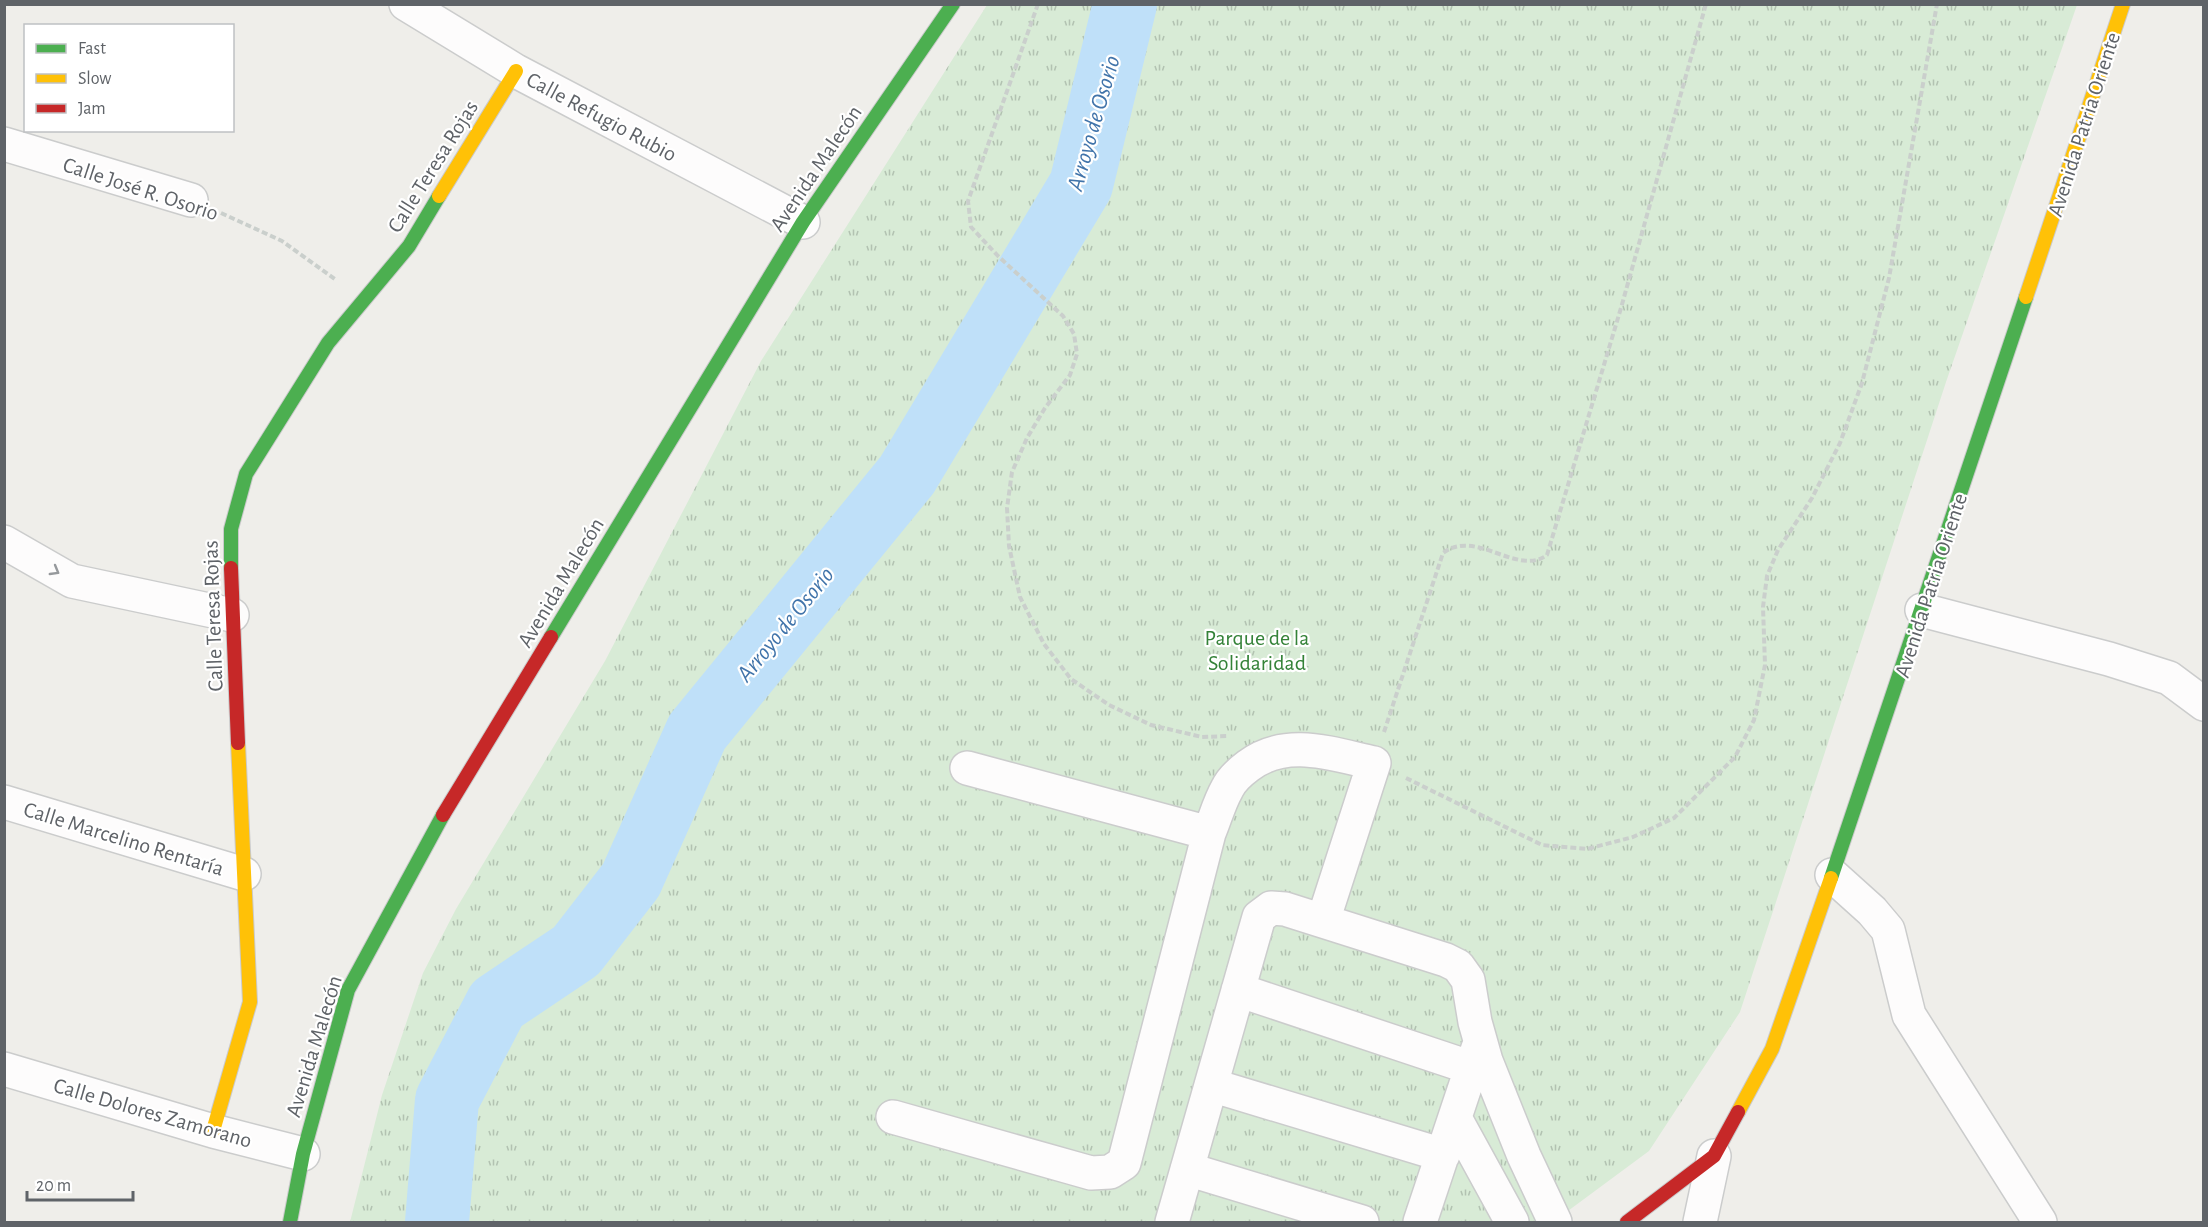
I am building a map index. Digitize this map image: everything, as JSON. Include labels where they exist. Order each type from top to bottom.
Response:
[{"type":"street","name":"Calle Refugio Rubio","points":[[406,4],[516,71],[803,222]]},
{"type":"street","name":"Avenida Malecón","points":[[290,1222],[303,1154],[348,990],[434,831],[803,222],[953,4]]},
{"type":"street","name":"Avenida Patria Oriente","points":[[1700,1222],[1714,1156],[1772,1049],[1922,610],[2123,4]]},
{"type":"street","name":"Calle Teresa Rojas","points":[[213,1131],[250,1002],[232,615],[231,529],[246,474],[328,343],[409,246],[516,71]]},
{"type":"street","name":"Calle José R. Osorio","points":[[4,144],[191,200]]},
{"type":"street","points":[[4,542],[72,581],[232,615]]},
{"type":"street","points":[[1922,610],[2109,659],[2169,678],[2204,704]]},
{"type":"street","points":[[893,1117],[1091,1173],[1110,1172],[1124,1163],[1209,833],[1227,788],[1239,773],[1256,760],[1283,750],[1312,749],[1374,763],[1323,921]]},
{"type":"street","points":[[967,768],[1209,833]]},
{"type":"street","name":"Calle Marcelino Rentaría","points":[[4,801],[244,874]]},
{"type":"street","points":[[1832,875],[1872,911],[1888,930],[1909,1015],[2040,1222]]},
{"type":"street","points":[[1172,1222],[1259,917],[1271,908],[1285,909],[1446,960],[1458,966],[1468,980],[1476,1055],[1555,1222]]},
{"type":"street","points":[[1238,990],[1476,1055]]},
{"type":"street","points":[[1420,1222],[1476,1055]]},
{"type":"street","name":"Calle Dolores Zamorano","points":[[4,1069],[213,1131],[303,1154]]},
{"type":"street","points":[[1211,1085],[1443,1155]]},
{"type":"street","points":[[1455,1118],[1512,1222]]},
{"type":"street","points":[[1489,1182],[1524,1156]]},
{"type":"street","name":"Avenida Patria Oriente","points":[[1628,1222],[1714,1156]]},
{"type":"street","points":[[1187,1169],[1362,1222]]},
{"type":"path","points":[[1038,4],[968,201],[971,227],[998,256],[1063,316],[1074,334],[1077,354],[1070,375],[1045,408],[1027,438],[1011,472],[1006,508],[1009,546],[1020,597],[1044,645],[1071,679],[1109,705],[1151,725],[1202,737],[1236,736]]},
{"type":"path","points":[[1706,4],[1621,308],[1547,555],[1538,561],[1526,561],[1465,544],[1452,546],[1443,553],[1374,763],[1542,844],[1587,849],[1633,837],[1674,818],[1735,757],[1754,720],[1765,665],[1763,607],[1767,576],[1778,550],[1812,498],[1840,443],[1864,372],[1889,278],[1937,4]]},
{"type":"path","name":"Calle José R. Osorio","points":[[191,200],[282,241],[364,300]]},
{"type":"green space","name":"Parque de la Solidaridad","points":[[987,5],[2077,5],[1946,382],[1740,1012],[1649,1151],[1553,1222],[350,1222],[382,1095],[423,973],[456,909],[605,661],[761,361]]},
{"type":"waterway","name":"Arroyo de Osorio","points":[[437,1222],[447,1100],[497,1004],[576,951],[631,880],[697,732],[907,475],[1081,185],[1125,4]]},
{"type":"traffic: fast","points":[[551,637],[803,222],[953,4]]},
{"type":"traffic: fast","points":[[231,568],[231,529],[246,474],[328,343],[409,246],[439,196]]},
{"type":"traffic: fast","points":[[1831,878],[2026,297]]},
{"type":"traffic: fast","points":[[290,1222],[303,1154],[348,990],[443,815]]},
{"type":"traffic: slow","points":[[2026,297],[2123,4]]},
{"type":"traffic: slow","points":[[439,196],[516,71]]},
{"type":"traffic: slow","points":[[213,1131],[250,1002],[238,743]]},
{"type":"traffic: slow","points":[[1738,1112],[1772,1049],[1831,878]]},
{"type":"traffic: jam","points":[[231,568],[238,743]]},
{"type":"traffic: jam","points":[[443,815],[551,637]]},
{"type":"traffic: jam","points":[[1627,1222],[1714,1156],[1738,1112]]}]
